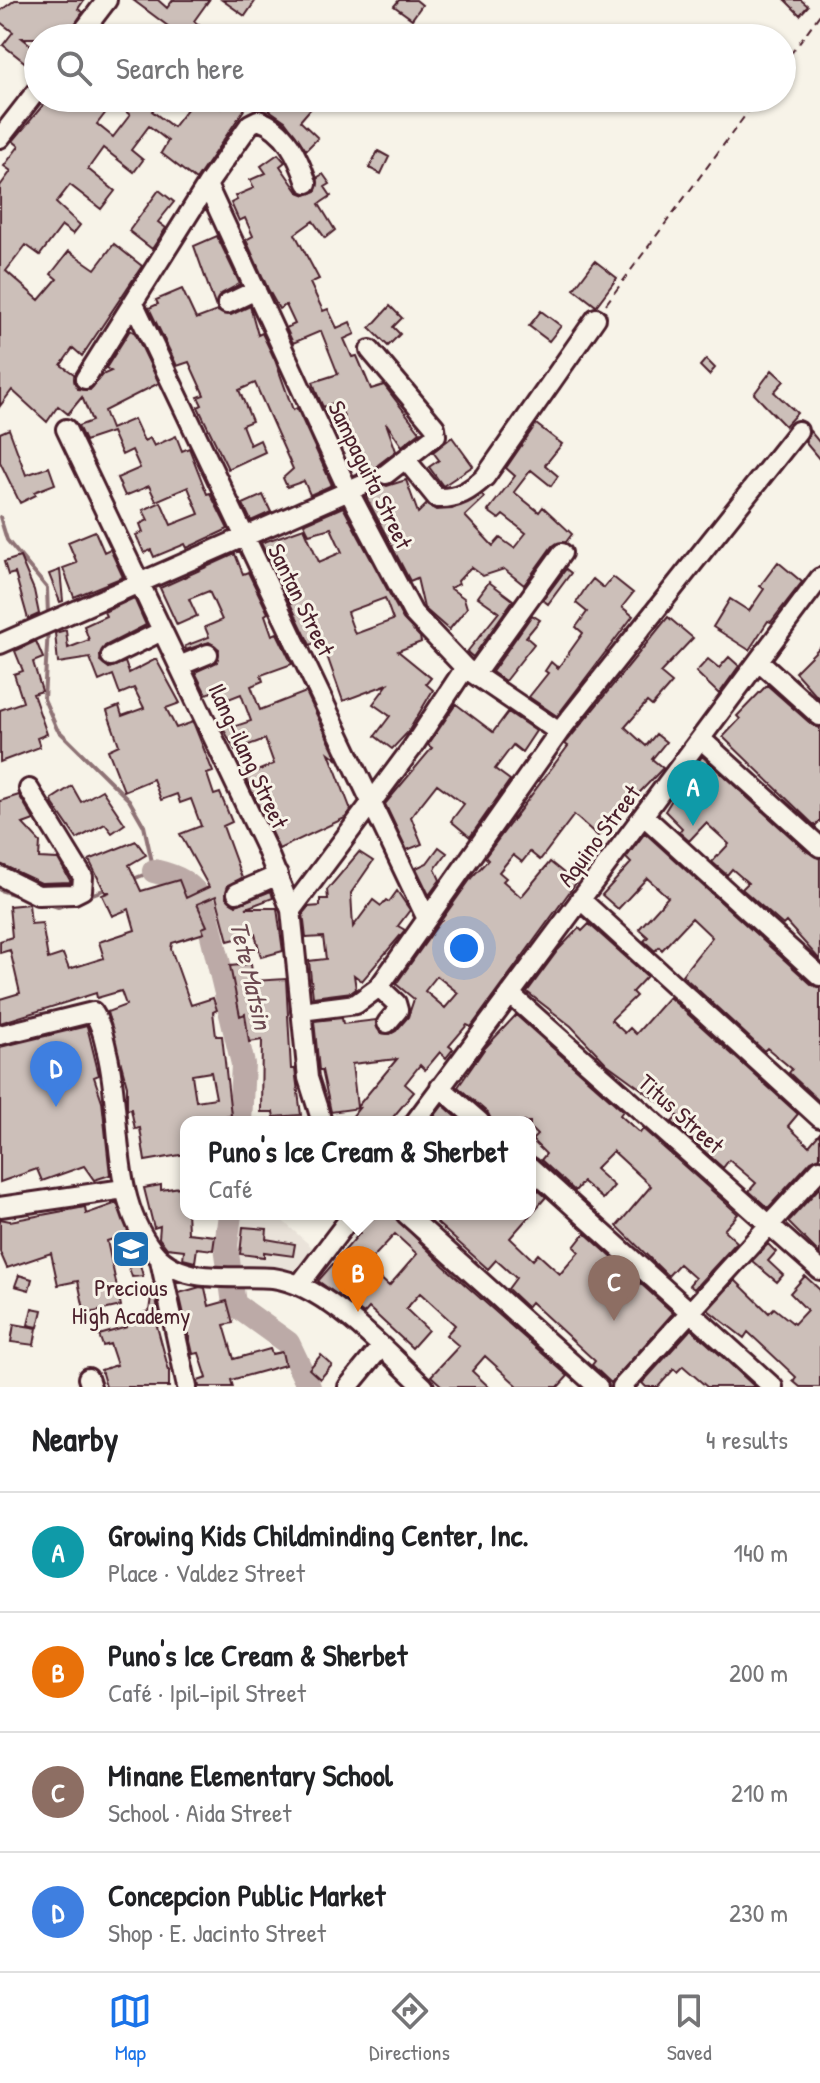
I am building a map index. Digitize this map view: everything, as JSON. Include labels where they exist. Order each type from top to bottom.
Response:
[{"type":"street","points":[[89,24],[107,0]]},
{"type":"street","points":[[0,138],[24,107]]},
{"type":"street","points":[[85,379],[207,185],[250,124],[258,120],[266,123],[293,147],[307,183]]},
{"type":"street","name":"Sampaguita Street","points":[[207,185],[348,490],[413,613],[470,671],[559,732]]},
{"type":"street","points":[[227,304],[256,290]]},
{"type":"street","name":"Santan Street","points":[[134,304],[426,917]]},
{"type":"street","points":[[406,460],[437,498],[450,499],[471,490],[485,477],[596,318]]},
{"type":"street","points":[[370,350],[435,427],[436,435],[386,474]]},
{"type":"street","name":"Ilang-ilang Street","points":[[66,429],[278,875],[291,910],[308,1078],[320,1116]]},
{"type":"street","points":[[301,1011],[356,1004],[379,987],[559,732],[798,431]]},
{"type":"street","points":[[0,644],[367,483]]},
{"type":"street","points":[[291,910],[562,553]]},
{"type":"street","name":"Aquino Street","points":[[419,1116],[820,578]]},
{"type":"street","points":[[111,656],[162,631]]},
{"type":"street","points":[[179,666],[208,654]]},
{"type":"street","points":[[759,661],[820,716]]},
{"type":"street","points":[[702,740],[820,847]]},
{"type":"street","points":[[0,876],[38,895],[74,894],[82,890],[83,877],[29,789]]},
{"type":"street","points":[[644,816],[820,976]]},
{"type":"street","points":[[237,893],[278,875]]},
{"type":"street","points":[[580,899],[820,1118]]},
{"type":"street","points":[[379,987],[396,1003],[398,1010],[387,1023]]},
{"type":"street","name":"Titus Street","points":[[510,994],[820,1270]]},
{"type":"street","points":[[0,1035],[85,1012],[93,1012],[98,1019],[113,1074],[124,1189],[142,1233],[160,1260],[187,1387]]},
{"type":"street","points":[[440,1087],[473,1116]]},
{"type":"street","points":[[622,1387],[820,1169]]},
{"type":"street","points":[[536,1172],[773,1387]]},
{"type":"street","points":[[0,1207],[124,1189]]},
{"type":"street","points":[[300,1284],[348,1220]]},
{"type":"street","points":[[413,1220],[598,1387]]},
{"type":"street","points":[[160,1260],[215,1279],[273,1278],[300,1284],[381,1347],[424,1387]]},
{"type":"street","points":[[348,1387],[381,1347]]},
{"type":"path","points":[[796,47],[820,14]]},
{"type":"path","points":[[596,318],[748,112]]},
{"type":"shaded area","points":[[239,1220],[282,1220],[313,1248],[300,1271],[241,1266],[236,1254]]},
{"type":"building","points":[[15,0],[84,0],[78,9],[83,12],[75,24],[24,24],[24,62],[3,45],[13,32],[0,22],[0,11]]},
{"type":"building","points":[[133,0],[158,0],[167,8],[173,0],[209,0],[194,21],[198,24],[165,24]]},
{"type":"building","points":[[222,0],[256,0],[245,16]]},
{"type":"building","points":[[399,0],[416,0],[422,5],[412,19],[394,6]]},
{"type":"building","points":[[785,0],[801,0],[808,6],[800,15]]},
{"type":"building","points":[[37,112],[106,112],[97,124],[113,137],[130,115],[126,112],[153,112],[173,127],[185,112],[243,112],[196,180],[161,153],[168,141],[149,126],[131,150],[143,160],[134,172],[103,148],[88,169],[115,191],[101,209],[70,185],[56,203],[80,225],[73,234],[62,226],[40,255],[26,245],[6,271],[39,300],[57,279],[51,274],[69,251],[95,269],[114,244],[142,266],[82,356],[73,348],[61,365],[74,374],[78,389],[90,390],[102,375],[111,371],[106,368],[130,330],[135,333],[159,383],[104,411],[111,429],[134,419],[144,441],[150,438],[154,446],[176,436],[182,451],[189,448],[207,494],[210,493],[228,529],[187,548],[185,544],[154,557],[151,550],[144,553],[136,535],[143,532],[140,524],[148,520],[143,510],[161,502],[171,525],[199,514],[188,487],[156,501],[149,486],[125,496],[117,478],[140,468],[132,450],[122,455],[112,432],[85,441],[78,426],[92,421],[82,397],[68,414],[58,406],[47,422],[12,390],[0,406],[0,186],[11,171],[4,166],[19,146],[13,141]]},
{"type":"building","points":[[272,112],[308,112],[300,121],[318,138],[306,150],[285,121]]},
{"type":"building","points":[[378,151],[389,157],[381,174],[369,168]]},
{"type":"building","points":[[278,154],[285,162],[280,166],[298,192],[306,195],[316,191],[318,177],[323,174],[330,184],[325,187],[331,196],[319,204],[335,230],[325,238],[313,221],[295,234],[319,279],[310,283],[323,311],[328,309],[337,328],[350,322],[355,334],[344,339],[352,357],[357,356],[371,389],[384,385],[420,432],[402,446],[386,423],[396,451],[378,465],[374,474],[358,474],[365,470],[342,412],[336,402],[323,407],[317,394],[313,382],[338,374],[321,331],[293,343],[286,328],[295,324],[286,305],[279,309],[268,289],[246,240],[253,236],[245,218],[239,221],[231,203],[237,200],[235,196],[254,188],[250,180],[266,173],[261,166]]},
{"type":"building","points":[[159,190],[174,202],[158,222],[166,228],[152,249],[129,231]]},
{"type":"building","points":[[217,236],[240,284],[221,294],[215,305],[194,246]]},
{"type":"building","points":[[595,261],[617,278],[596,306],[574,289]]},
{"type":"building","points":[[182,289],[196,319],[217,311],[231,315],[250,306],[258,335],[262,333],[293,410],[297,408],[332,485],[310,495],[304,481],[287,487],[283,478],[293,469],[255,383],[239,390],[252,421],[242,425],[250,445],[260,440],[265,452],[228,469],[198,407],[202,405],[198,397],[204,395],[189,362],[177,366],[149,308],[158,304],[156,300]]},
{"type":"building","points":[[390,306],[402,318],[393,327],[400,334],[388,346],[370,328]]},
{"type":"building","points":[[541,311],[561,326],[549,341],[529,326]]},
{"type":"building","points":[[706,359],[715,368],[709,375],[700,366]]},
{"type":"building","points":[[772,370],[784,381],[774,392],[797,413],[785,426],[754,394]]},
{"type":"building","points":[[536,424],[562,444],[545,465],[558,476],[551,486],[531,470],[514,492],[539,512],[543,507],[572,534],[566,542],[552,546],[524,585],[504,569],[483,576],[471,567],[458,581],[459,584],[450,588],[464,598],[467,608],[449,630],[424,608],[417,578],[410,581],[366,497],[376,491],[379,483],[387,486],[406,480],[418,513],[427,504],[436,510],[452,509],[482,495],[484,498],[465,516],[493,546],[500,538],[514,548],[526,533],[503,515],[499,519],[488,511],[515,476],[506,468]]},
{"type":"building","points":[[9,429],[26,475],[49,467],[55,484],[34,492],[36,495],[20,503],[0,462],[0,433]]},
{"type":"building","points":[[810,431],[820,443],[820,460],[805,442]]},
{"type":"building","points":[[452,437],[473,466],[443,486],[429,467],[439,460],[433,452]]},
{"type":"building","points":[[263,495],[271,512],[251,521],[243,504]]},
{"type":"building","points":[[343,507],[403,619],[420,637],[421,642],[398,651],[431,678],[426,684],[433,690],[408,732],[392,749],[375,736],[390,716],[373,704],[388,684],[343,701],[326,653],[320,655],[316,643],[310,645],[261,543],[304,528],[319,562],[342,552],[331,528],[309,534],[304,524]],"holes":[[[385,598],[393,620],[355,634],[347,612]]]},
{"type":"building","points":[[95,531],[104,552],[110,549],[123,577],[74,597],[63,568],[77,563],[68,542]]},
{"type":"building","points":[[235,554],[243,574],[248,572],[268,613],[265,615],[272,635],[277,633],[292,664],[261,675],[263,681],[251,686],[260,710],[306,692],[338,760],[329,753],[351,810],[345,818],[279,849],[242,771],[253,767],[255,772],[274,764],[265,739],[235,750],[219,721],[227,718],[230,728],[251,721],[241,694],[221,702],[217,690],[206,694],[195,672],[217,662],[219,649],[209,642],[186,650],[185,646],[209,637],[205,627],[222,620],[209,591],[189,599],[197,616],[177,625],[160,588]]},
{"type":"building","points":[[20,557],[34,590],[39,614],[28,619],[15,573],[8,575],[4,562]]},
{"type":"building","points":[[778,562],[802,582],[771,622],[768,621],[749,650],[713,627],[730,599],[749,611],[764,589],[760,586]]},
{"type":"building","points":[[566,569],[571,573],[548,604],[543,600]]},
{"type":"building","points":[[60,570],[63,601],[60,602],[49,574]]},
{"type":"building","points":[[613,577],[633,593],[622,607],[633,616],[557,716],[529,697],[548,673],[545,671],[551,662],[558,668],[583,633],[576,627],[587,612],[576,603],[585,589],[593,579],[604,588]]},
{"type":"building","points":[[489,582],[513,600],[473,657],[467,652],[499,612],[478,597]]},
{"type":"building","points":[[134,598],[146,625],[105,646],[100,661],[109,668],[125,662],[129,673],[156,659],[180,703],[166,708],[176,728],[193,722],[213,772],[207,774],[214,795],[220,793],[232,822],[223,826],[242,878],[228,885],[226,897],[236,905],[271,891],[273,898],[246,908],[277,908],[283,951],[261,957],[255,934],[228,941],[216,896],[197,904],[207,926],[202,928],[204,933],[172,943],[171,949],[191,1005],[213,998],[217,1010],[213,1012],[216,1036],[222,1036],[231,1115],[180,1116],[180,1155],[145,1161],[140,1128],[135,1129],[131,1109],[127,1110],[127,1086],[107,1012],[126,1005],[121,991],[97,998],[96,993],[0,1023],[0,999],[20,993],[10,950],[0,953],[0,941],[12,937],[9,906],[29,904],[31,924],[42,923],[48,959],[63,954],[69,969],[104,958],[99,942],[135,930],[129,909],[112,916],[102,895],[110,892],[105,892],[89,860],[136,841],[146,855],[129,865],[141,891],[179,880],[186,898],[209,887],[180,834],[201,826],[191,799],[180,803],[177,794],[161,800],[153,779],[124,791],[108,750],[119,745],[107,711],[119,706],[122,716],[144,708],[134,688],[120,694],[113,675],[99,681],[90,658],[58,663],[55,633],[66,630],[68,648],[89,640],[84,626],[106,616],[104,612]],"holes":[[[211,1072],[216,1098],[196,1101],[192,1075]]]},
{"type":"building","points":[[532,615],[540,620],[526,637],[534,644],[505,681],[492,672]]},
{"type":"building","points":[[668,617],[693,638],[660,673],[672,683],[652,706],[647,702],[625,727],[646,746],[656,734],[666,742],[652,759],[663,768],[598,836],[574,815],[540,860],[530,852],[522,862],[513,855],[499,872],[506,878],[503,881],[521,897],[550,862],[576,883],[471,1027],[467,1025],[449,1046],[453,1049],[446,1058],[440,1052],[425,1070],[420,1065],[405,1084],[414,1092],[394,1116],[353,1116],[359,1108],[331,1112],[322,1070],[319,1070],[314,1021],[342,1018],[343,1024],[376,1020],[380,1033],[396,1031],[408,1017],[414,999],[396,984],[568,746],[565,744]],"holes":[[[437,976],[458,993],[445,1008],[425,991]],[[397,1059],[357,1107],[352,1064]]]},
{"type":"building","points":[[36,641],[43,658],[33,662],[42,691],[33,694],[47,734],[37,738],[40,747],[0,762],[0,710],[23,702],[14,674],[23,671],[15,651]]},
{"type":"building","points":[[820,647],[820,700],[795,672]]},
{"type":"building","points":[[729,657],[739,666],[719,694],[696,672],[708,659],[719,668]]},
{"type":"building","points":[[767,685],[812,725],[820,728],[820,821],[815,826],[723,737],[740,719],[737,716]]},
{"type":"building","points":[[456,704],[493,732],[508,712],[536,731],[522,752],[513,745],[495,769],[510,780],[470,837],[451,821],[464,804],[437,784],[411,817],[422,844],[407,850],[385,804],[432,748],[428,745]]},
{"type":"building","points":[[702,756],[806,851],[820,859],[820,960],[786,922],[783,925],[742,889],[748,883],[732,869],[727,875],[712,862],[729,844],[706,823],[689,841],[679,832],[682,828],[665,811],[683,782],[687,786],[700,772],[695,767]]},
{"type":"building","points":[[72,786],[81,802],[102,790],[125,824],[112,833],[105,824],[77,839],[52,799]]},
{"type":"building","points":[[19,795],[34,820],[23,824],[40,842],[39,858],[58,859],[71,882],[41,883],[0,864],[0,801]]},
{"type":"building","points":[[645,833],[812,985],[820,988],[820,1102],[789,1073],[792,1069],[767,1048],[764,1051],[682,975],[712,937],[692,918],[662,950],[659,947],[655,951],[644,941],[648,937],[639,929],[668,897],[647,878],[618,909],[602,895],[631,863],[626,858]]},
{"type":"building","points":[[439,847],[447,853],[435,869],[440,880],[429,895],[416,868],[427,863]]},
{"type":"building","points":[[359,852],[373,861],[351,893],[353,927],[373,900],[381,906],[386,900],[389,902],[397,891],[410,910],[398,926],[405,930],[362,981],[354,975],[356,989],[352,992],[313,997],[309,961],[326,959],[323,937],[306,938],[303,913],[308,907],[320,906],[320,899],[328,899],[327,890]]},
{"type":"building","points":[[589,924],[647,976],[632,992],[636,996],[611,1020],[625,1033],[630,1028],[636,1034],[669,997],[798,1114],[788,1126],[809,1146],[820,1133],[820,1157],[811,1161],[768,1208],[749,1191],[756,1183],[729,1160],[723,1168],[672,1122],[678,1116],[607,1064],[571,1026],[527,992],[558,950],[579,928],[582,931]]},
{"type":"building","points":[[251,964],[253,981],[286,979],[291,1069],[295,1069],[301,1115],[274,1116],[273,1112],[261,1112],[262,1040],[249,1042],[245,1014],[240,1016],[230,966]]},
{"type":"building","points":[[516,1015],[623,1111],[620,1115],[640,1133],[643,1129],[738,1214],[724,1230],[737,1242],[694,1289],[689,1285],[695,1278],[679,1264],[668,1276],[617,1226],[651,1186],[613,1151],[595,1169],[614,1186],[603,1199],[583,1182],[575,1191],[541,1160],[546,1154],[536,1144],[536,1116],[489,1116],[458,1087],[485,1048]]},
{"type":"building","points":[[87,1026],[99,1075],[94,1077],[102,1101],[110,1175],[94,1180],[84,1166],[42,1181],[37,1169],[0,1182],[0,1047]]},
{"type":"building","points":[[443,1105],[455,1116],[435,1116]]},
{"type":"building","points":[[161,1185],[161,1190],[180,1187],[180,1220],[187,1220],[188,1233],[215,1236],[213,1250],[197,1248],[195,1262],[183,1259],[184,1250],[167,1248],[159,1238],[160,1226],[154,1228],[144,1188]]},
{"type":"building","points":[[820,1187],[820,1254],[788,1222]]},
{"type":"building","points":[[536,1188],[546,1197],[536,1208]]},
{"type":"building","points":[[117,1203],[135,1245],[143,1276],[132,1277],[119,1237],[107,1241],[121,1306],[85,1314],[78,1281],[58,1285],[51,1253],[7,1268],[0,1252],[0,1219],[10,1221],[85,1207],[86,1214]]},
{"type":"building","points":[[364,1220],[398,1220],[444,1266],[568,1376],[558,1387],[519,1387],[485,1356],[472,1371],[489,1387],[443,1387],[431,1376],[459,1346],[446,1335],[455,1325],[420,1293],[406,1309],[428,1330],[412,1348],[369,1308],[364,1314],[318,1281],[360,1233],[356,1230]],"holes":[[[395,1234],[417,1254],[389,1286],[366,1265]]]},
{"type":"building","points":[[440,1220],[526,1220],[510,1238],[533,1260],[538,1254],[560,1274],[579,1252],[574,1247],[585,1233],[673,1313],[611,1383],[592,1365],[595,1361],[531,1302],[527,1307],[508,1289],[516,1278],[496,1260],[488,1269],[437,1223]]},
{"type":"building","points":[[243,1227],[267,1229],[266,1239],[295,1244],[293,1256],[264,1252],[264,1257],[240,1254]]},
{"type":"building","points":[[768,1244],[776,1252],[768,1261],[783,1275],[777,1282],[752,1261]]},
{"type":"building","points":[[19,1275],[32,1279],[29,1290],[15,1286]]},
{"type":"building","points":[[805,1276],[820,1290],[820,1387],[800,1387],[793,1381],[796,1377],[748,1332],[744,1338],[708,1310],[735,1280],[769,1313],[774,1308],[794,1324],[807,1310],[790,1293]]},
{"type":"building","points":[[153,1283],[159,1314],[154,1315],[169,1371],[169,1387],[106,1387],[101,1370],[117,1365],[110,1344],[103,1346],[99,1335],[127,1327],[125,1319],[149,1311]]},
{"type":"building","points":[[205,1288],[209,1306],[227,1301],[233,1323],[224,1325],[234,1359],[270,1349],[272,1354],[282,1352],[285,1365],[231,1380],[233,1387],[199,1387],[198,1381],[207,1378],[199,1353],[193,1354],[179,1293]]},
{"type":"building","points":[[32,1308],[42,1310],[38,1327],[28,1325]]},
{"type":"building","points":[[14,1324],[37,1328],[34,1345],[11,1342]]},
{"type":"building","points":[[691,1329],[755,1387],[707,1387],[683,1366],[677,1372],[674,1369],[658,1387],[646,1387],[642,1383]]},
{"type":"building","points":[[321,1355],[332,1365],[320,1379],[309,1369]]},
{"type":"waterway","points":[[0,517],[7,540],[47,588],[48,615]]},
{"type":"waterway","points":[[48,628],[44,699],[57,729],[129,800],[144,826],[154,871],[133,879]]},
{"type":"waterway","name":"Tete Matsin","points":[[154,871],[184,882],[205,906],[243,1064],[240,1116]]},
{"type":"waterway","points":[[85,897],[106,889]]},
{"type":"waterway","points":[[0,890],[23,897]]},
{"type":"waterway","points":[[43,902],[58,907],[69,903]]},
{"type":"waterway","points":[[229,1220],[226,1246],[234,1304],[288,1343],[309,1387]]},
{"type":"place","name":"Growing Kids Childminding Center, Inc.","points":[[693,826]]},
{"type":"place","name":"Concepcion Public Market","points":[[56,1107]]},
{"type":"place","name":"Precious High Academy","points":[[131,1249]]},
{"type":"place","name":"Puno's Ice Cream & Sherbet","points":[[358,1312]]},
{"type":"place","name":"Minane Elementary School","points":[[614,1321]]}]
